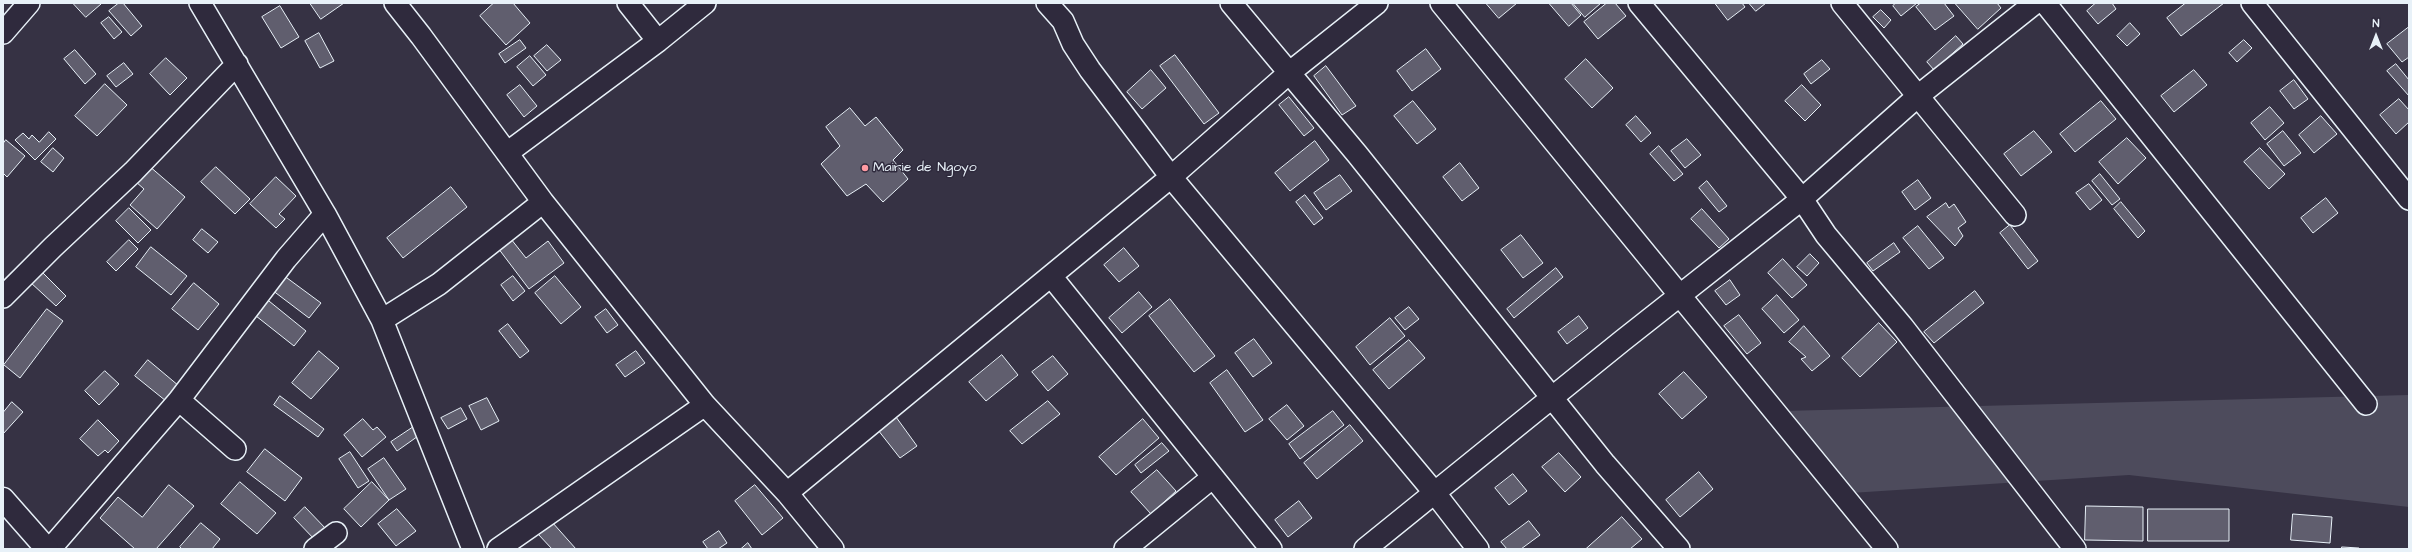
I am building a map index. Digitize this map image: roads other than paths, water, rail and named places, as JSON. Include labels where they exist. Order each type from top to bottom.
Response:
[{"type":"street","points":[[7,20],[29,3]]},
{"type":"street","points":[[200,3],[325,214],[382,320],[473,549]]},
{"type":"street","points":[[395,3],[422,36],[543,202],[705,405],[787,492],[822,545]]},
{"type":"street","points":[[628,3],[658,41]]},
{"type":"street","points":[[507,153],[658,41],[705,3]]},
{"type":"street","points":[[1047,3],[1062,21],[1073,44],[1090,70],[1171,177],[1434,492],[1478,549]]},
{"type":"street","points":[[1231,3],[1357,154],[1672,547]]},
{"type":"street","points":[[787,492],[1171,177],[1289,73],[1377,3]]},
{"type":"street","points":[[1441,3],[1681,295],[1774,413],[1886,549]]},
{"type":"street","points":[[1639,3],[1802,199],[1826,235],[1903,327],[2075,549]]},
{"type":"street","points":[[1842,3],[2015,215]]},
{"type":"street","points":[[1365,549],[1434,492],[1802,199],[1918,96],[2035,3]]},
{"type":"street","points":[[2045,3],[2366,404]]},
{"type":"street","points":[[2252,3],[2409,200]]},
{"type":"street","points":[[3,298],[53,247],[133,172],[237,64]]},
{"type":"street","points":[[382,320],[439,284],[493,244],[543,202]]},
{"type":"street","points":[[3,499],[48,549],[179,400],[286,259],[325,214]]},
{"type":"street","points":[[1051,276],[1271,549]]},
{"type":"street","points":[[179,400],[235,449]]},
{"type":"street","points":[[498,549],[705,405]]},
{"type":"street","points":[[1125,549],[1213,477]]},
{"type":"street","points":[[315,549],[336,533]]},
{"type":"place","name":"Mairie de Ngoyo","points":[[865,168]]}]
